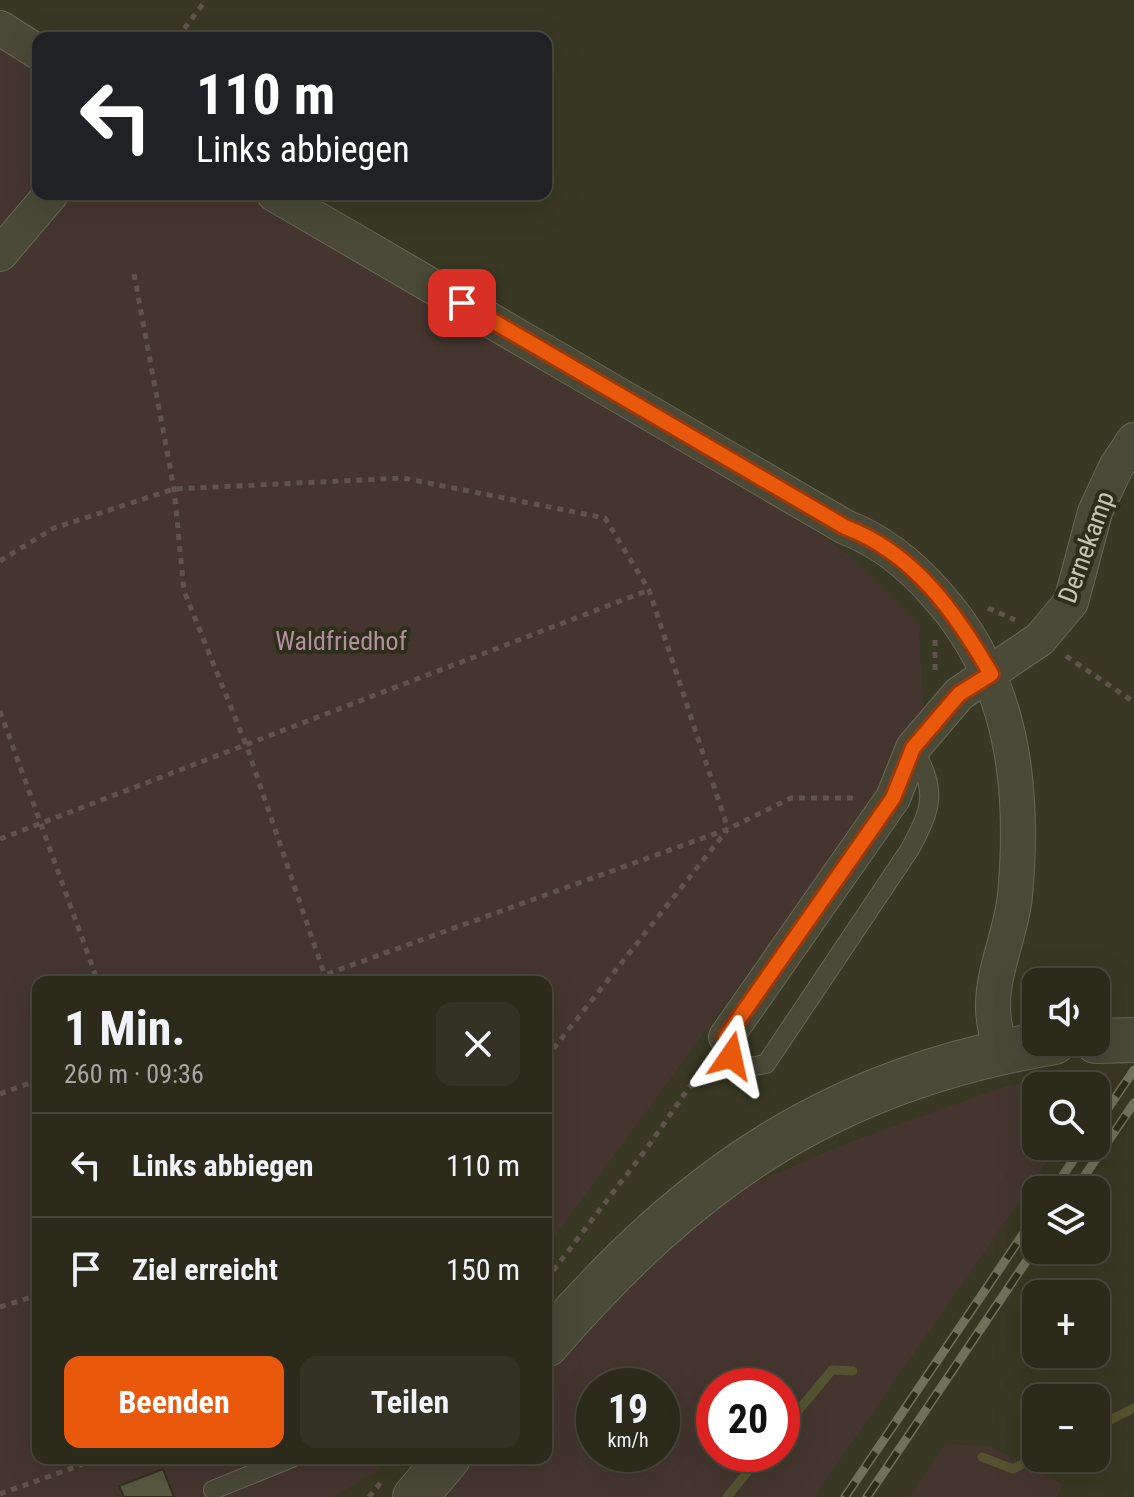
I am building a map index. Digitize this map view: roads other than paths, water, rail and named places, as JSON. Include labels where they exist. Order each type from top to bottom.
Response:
[{"type":"street","points":[[0,28],[32,48]]},
{"type":"street","points":[[0,254],[46,200]]},
{"type":"street","points":[[284,200],[845,527],[875,538],[924,579],[960,620],[991,674],[1005,715],[1017,773],[1014,899],[993,1009],[1000,1051]]},
{"type":"street","name":"Dernekamp","points":[[726,1037],[893,798],[913,748],[959,694],[1040,639],[1071,602],[1095,512],[1116,467],[1134,440]]},
{"type":"street","points":[[1110,1041],[1134,1040]]},
{"type":"street","points":[[552,1338],[597,1286],[665,1223],[778,1137],[853,1098],[940,1066],[1022,1047]]},
{"type":"street","points":[[415,1497],[443,1464]]},
{"type":"lane","points":[[726,1037],[731,1056],[748,1067],[766,1064],[910,849],[929,814],[930,787],[913,748]]},
{"type":"lane","points":[[213,1490],[277,1464]]},
{"type":"waterway","points":[[800,1408],[832,1370],[853,1371]]},
{"type":"waterway","points":[[1110,1420],[1134,1408]]},
{"type":"waterway","points":[[982,1457],[1013,1469],[1022,1464]]},
{"type":"waterway","points":[[727,1497],[747,1472]]},
{"type":"railway","points":[[1110,1105],[1134,1070]]},
{"type":"railway","points":[[1084,1176],[1134,1103]]},
{"type":"railway","points":[[1063,1176],[1073,1160]]},
{"type":"railway","points":[[845,1497],[1022,1236]]},
{"type":"railway","points":[[867,1497],[1025,1264]]},
{"type":"park label","name":"Waldfriedhof","points":[[341,641]]}]
